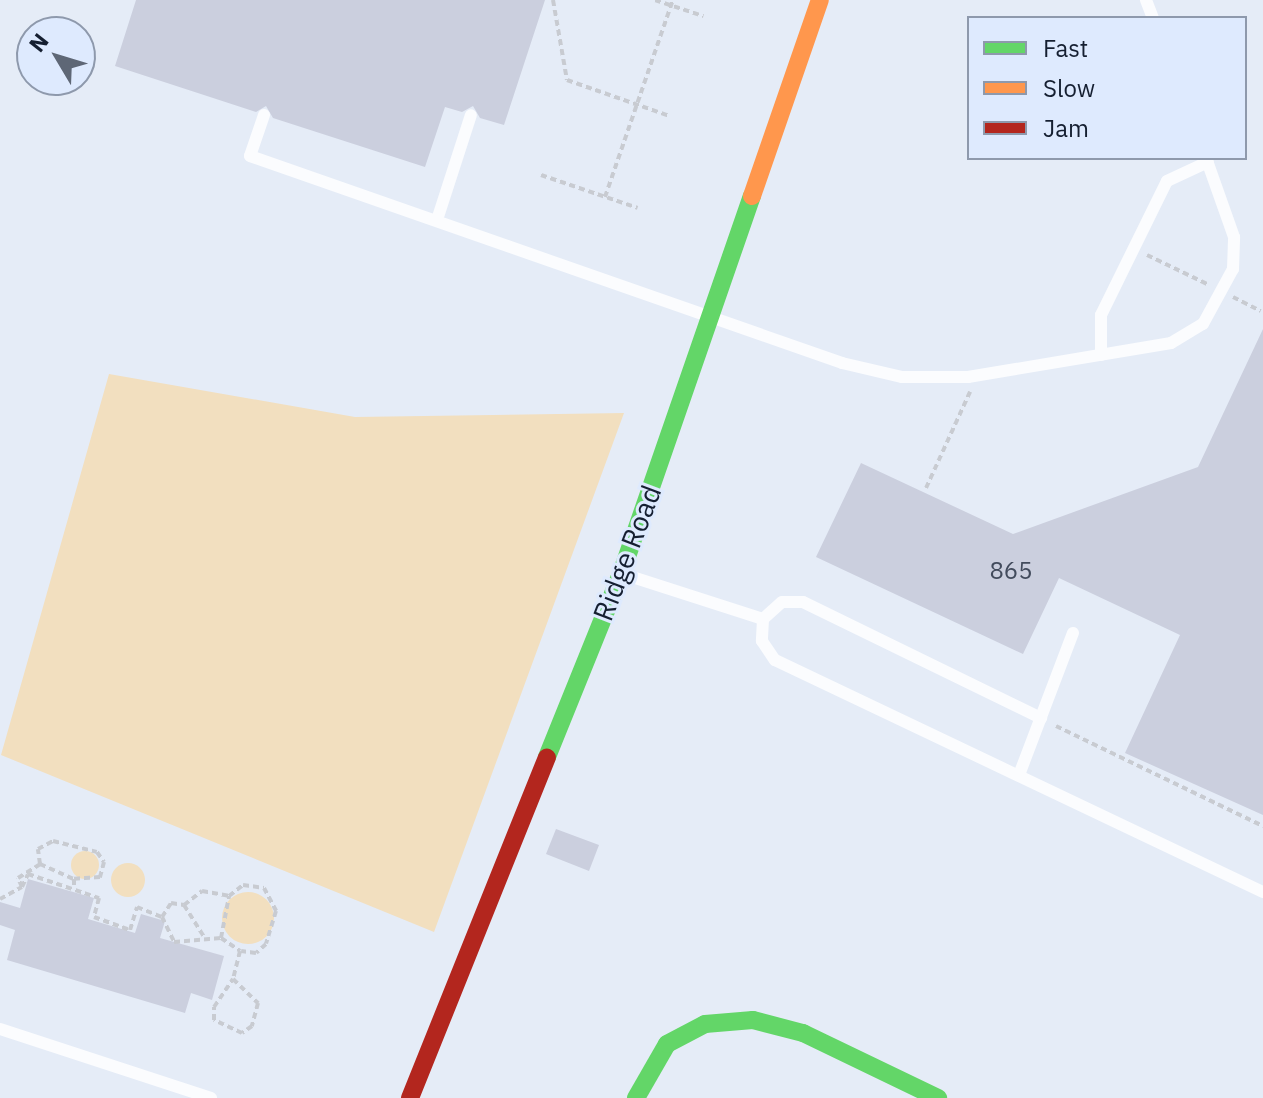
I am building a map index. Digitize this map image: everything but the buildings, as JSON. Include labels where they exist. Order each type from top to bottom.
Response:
[{"type":"street","name":"Ridge Road","points":[[410,1098],[621,574],[714,317],[820,0]]},
{"type":"street","points":[[636,1098],[667,1044],[705,1024],[753,1020],[803,1033],[938,1098]]},
{"type":"lane","points":[[264,115],[250,156],[842,363],[902,377],[968,377],[1101,355],[1171,343],[1203,324],[1233,269],[1234,237],[1207,160],[1167,181],[1101,315],[1101,355]]},
{"type":"lane","points":[[437,220],[471,115]]},
{"type":"lane","points":[[621,574],[763,619]]},
{"type":"lane","points":[[1041,718],[803,602],[782,602],[763,619],[762,641],[775,660],[1263,892]]},
{"type":"lane","points":[[1019,775],[1073,633]]},
{"type":"lane","points":[[0,1029],[211,1098]]},
{"type":"path","points":[[553,0],[567,80],[670,116]]},
{"type":"path","points":[[655,0],[672,3],[703,16]]},
{"type":"path","points":[[605,197],[672,3]]},
{"type":"path","points":[[541,175],[638,208]]},
{"type":"path","points":[[1134,248],[1261,311]]},
{"type":"path","points":[[926,488],[970,392],[968,377]]},
{"type":"path","points":[[1041,718],[1263,826]]},
{"type":"path","points":[[53,841],[97,852],[104,862],[100,877],[74,879],[40,864],[38,849],[53,841]]},
{"type":"path","points":[[22,887],[18,878],[40,864]]},
{"type":"path","points":[[0,899],[22,887],[28,874],[99,898],[94,917],[130,930],[137,907],[162,917],[174,942],[221,938],[240,951],[256,953],[266,944],[276,911],[254,883],[229,896],[202,891],[184,905],[171,903],[162,917]]},
{"type":"path","points":[[74,879],[74,889]]},
{"type":"path","points":[[221,938],[229,896]]},
{"type":"path","points":[[184,905],[206,940]]},
{"type":"path","points":[[233,979],[258,1003],[252,1026],[242,1033],[214,1020],[214,1007],[233,979],[240,951]]},
{"type":"shaded area","points":[[109,374],[355,417],[624,413],[434,932],[1,755]]},
{"type":"shaded area","points":[[85,851],[95,855],[99,865],[95,875],[85,879],[75,875],[71,865],[75,855]]},
{"type":"shaded area","points":[[128,863],[140,868],[145,880],[140,892],[128,897],[116,892],[111,880],[116,868]]},
{"type":"shaded area","points":[[248,892],[267,899],[274,918],[267,937],[248,944],[229,937],[222,918],[229,899]]},
{"type":"traffic: fast","points":[[547,757],[621,574],[752,196]]},
{"type":"traffic: fast","points":[[636,1098],[667,1044],[705,1024],[753,1020],[803,1033],[938,1098]]},
{"type":"traffic: slow","points":[[752,196],[820,0]]},
{"type":"traffic: jam","points":[[410,1098],[547,757]]}]
